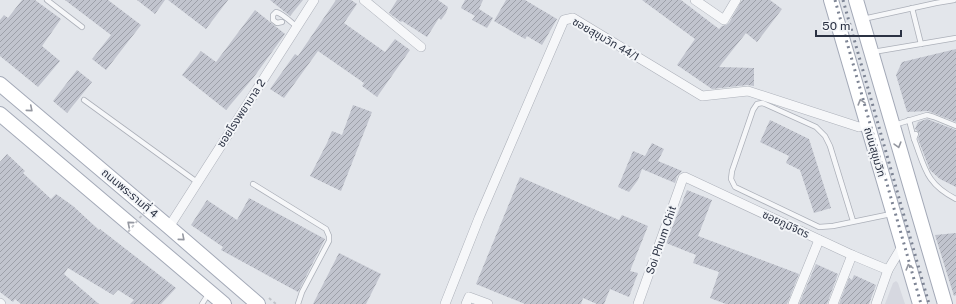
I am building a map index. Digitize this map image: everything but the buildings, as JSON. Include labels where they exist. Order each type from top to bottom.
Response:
[{"type":"main road","name":"ถนนสุขุมวิท","points":[[831,0],[920,304]]},
{"type":"main road","points":[[856,0],[944,304]]},
{"type":"main road","name":"ถนนพระรามที่ 4","points":[[0,84],[258,304]]},
{"type":"main road","points":[[0,114],[224,304]]},
{"type":"street","name":"ซอยโรงพยาบาล 2","points":[[169,227],[314,0]]},
{"type":"street","points":[[364,0],[421,48]]},
{"type":"street","points":[[695,0],[724,20],[736,0]]},
{"type":"street","name":"ซอยสุขุมวิท 44/1","points":[[445,304],[482,211],[564,20],[567,18],[573,18],[702,96],[748,90],[860,127],[867,125]]},
{"type":"street","name":"ซอยภูมิจิตร","points":[[685,176],[819,240],[888,270]]},
{"type":"street","name":"Soi Phum Chit","points":[[638,304],[685,176]]},
{"type":"street","points":[[793,304],[819,240]]},
{"type":"street","points":[[876,304],[888,270],[903,245]]},
{"type":"street","points":[[833,304],[852,255]]},
{"type":"street","points":[[466,304],[469,297],[488,304]]},
{"type":"lane","points":[[47,0],[82,27]]},
{"type":"lane","points":[[862,20],[954,0]]},
{"type":"lane","points":[[912,8],[921,44]]},
{"type":"lane","points":[[288,20],[277,23],[272,19],[274,13],[277,12],[280,13],[297,27]]},
{"type":"lane","points":[[277,28],[282,22]]},
{"type":"lane","points":[[871,52],[956,38]]},
{"type":"lane","points":[[84,100],[198,182]]},
{"type":"lane","points":[[853,222],[830,146],[822,132],[768,105],[762,103],[757,104],[753,110],[731,174],[731,179],[735,187],[819,227],[833,226],[853,222],[893,214]]},
{"type":"lane","points":[[892,125],[909,120],[934,116],[956,126]]},
{"type":"lane","points":[[909,120],[928,177],[936,186],[956,200]]},
{"type":"lane","points":[[253,184],[326,230],[329,236],[329,241],[302,292],[298,304]]},
{"type":"lane","points":[[202,304],[210,292]]},
{"type":"path","points":[[128,232],[153,202]]},
{"type":"shaded area","points":[[896,281],[905,304],[885,304],[893,283]]},
{"type":"railway","points":[[835,0],[921,304]]},
{"type":"railway","points":[[843,0],[929,304]]}]
